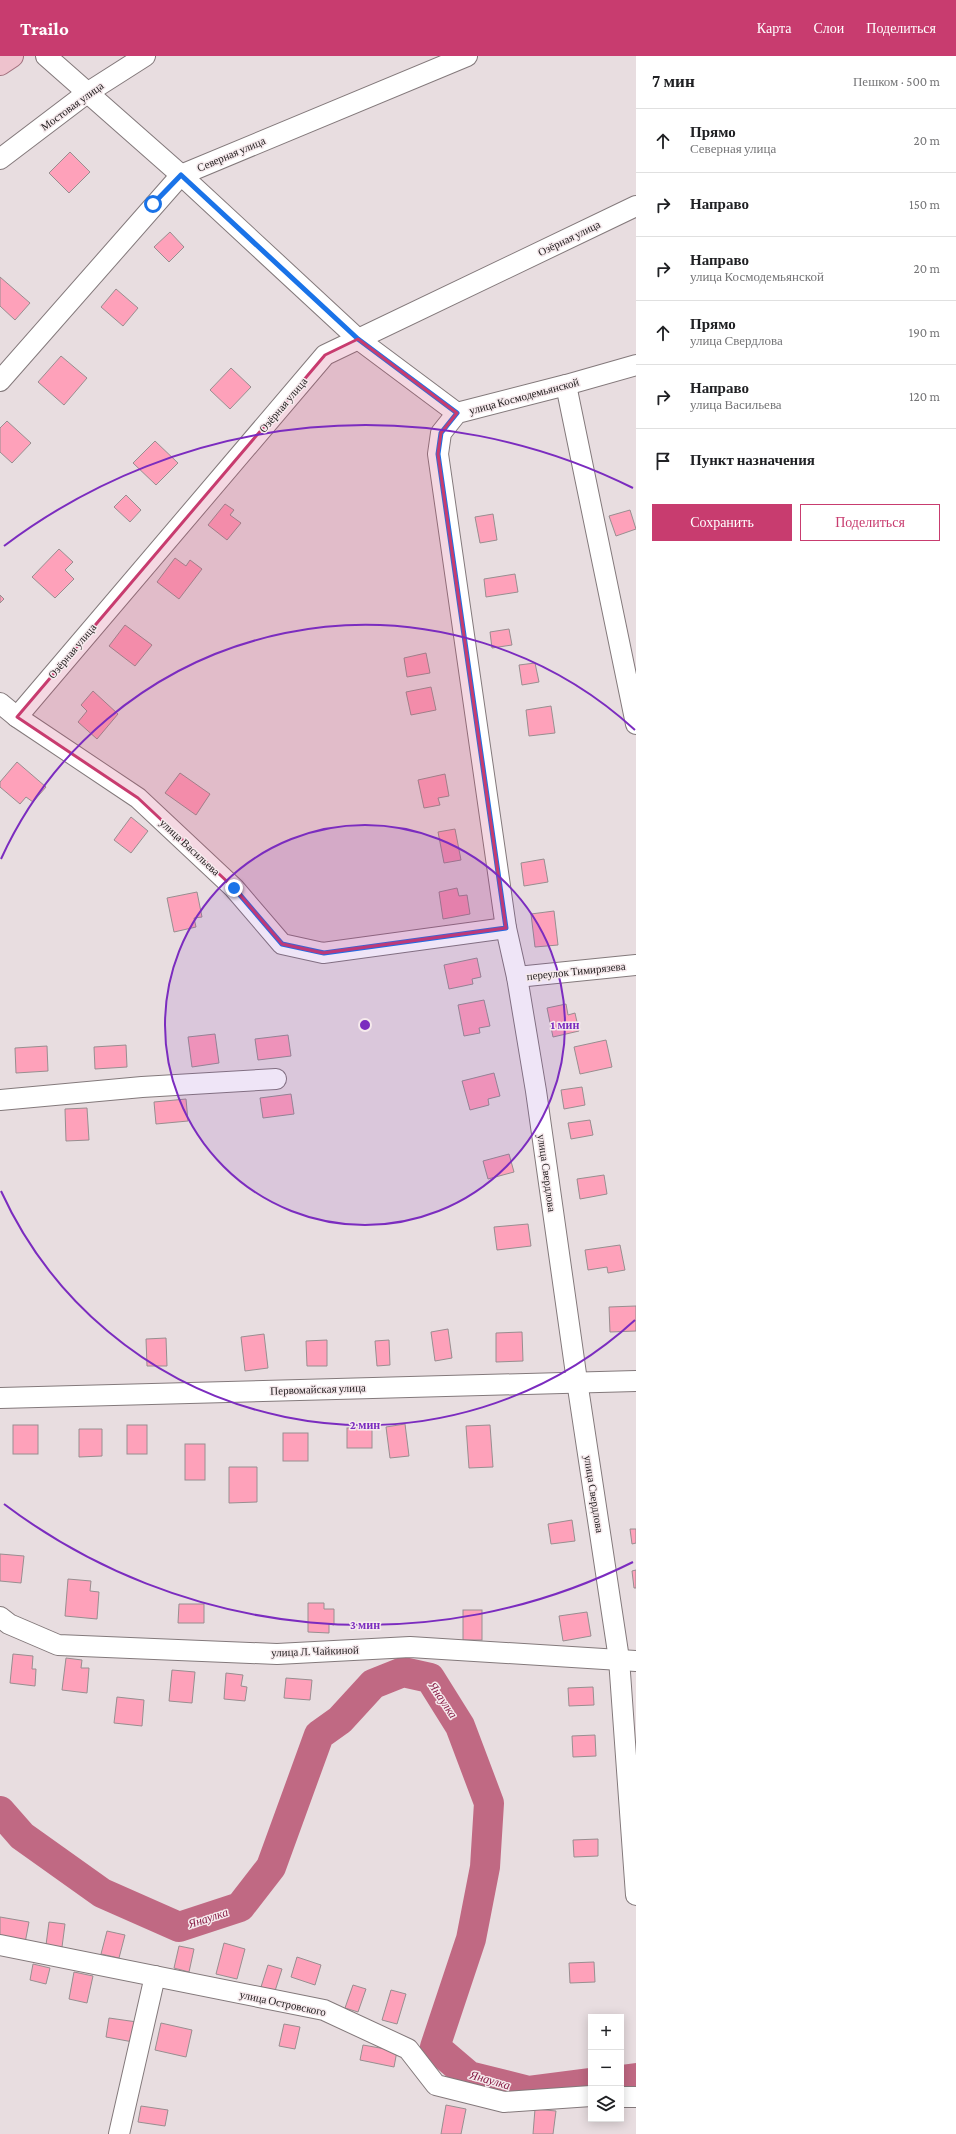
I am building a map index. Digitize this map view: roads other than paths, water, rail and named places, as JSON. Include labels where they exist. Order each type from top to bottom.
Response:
[{"type":"main road","points":[[0,64],[12,56]]},
{"type":"street","points":[[46,56],[87,94],[181,175],[358,339],[457,413]]},
{"type":"street","name":"Мостовая улица","points":[[0,159],[87,94],[146,56]]},
{"type":"street","name":"Северная улица","points":[[0,381],[153,204],[181,175],[467,56]]},
{"type":"street","name":"Озёрная улица","points":[[16,716],[325,355],[636,206]]},
{"type":"street","name":"улица Космодемьянской","points":[[438,454],[441,433],[457,413],[566,385],[636,364]]},
{"type":"street","points":[[566,385],[636,724]]},
{"type":"street","name":"улица Свердлова","points":[[438,454],[506,928],[517,977],[536,1091],[577,1381],[628,1660],[636,1895]]},
{"type":"street","name":"улица Васильева","points":[[0,703],[16,716],[138,798],[234,888],[282,944],[324,953],[506,928]]},
{"type":"street","name":"переулок Тимирязева","points":[[517,977],[636,965]]},
{"type":"street","points":[[0,1100],[142,1087],[276,1079]]},
{"type":"street","name":"Первомайская улица","points":[[0,1398],[577,1381],[636,1381]]},
{"type":"street","name":"улица Л. Чайкиной","points":[[0,1617],[9,1624],[58,1645],[278,1654],[410,1647],[628,1660]]},
{"type":"street","name":"улица Островского","points":[[0,1945],[324,2010],[408,2049],[436,2085],[504,2102],[588,2096]]},
{"type":"street","points":[[119,2134],[155,1976]]},
{"type":"street","points":[[624,2097],[636,2097]]},
{"type":"waterway","name":"Янаулка","points":[[0,1811],[22,1836],[102,1893],[179,1927],[240,1907],[271,1867],[319,1735],[340,1720],[373,1684],[403,1672],[430,1678],[460,1726],[489,1803],[485,1867],[471,1939],[435,2047],[469,2076],[529,2091],[588,2083]]},
{"type":"waterway","name":"Янаулка","points":[[624,2080],[636,2078]]}]
